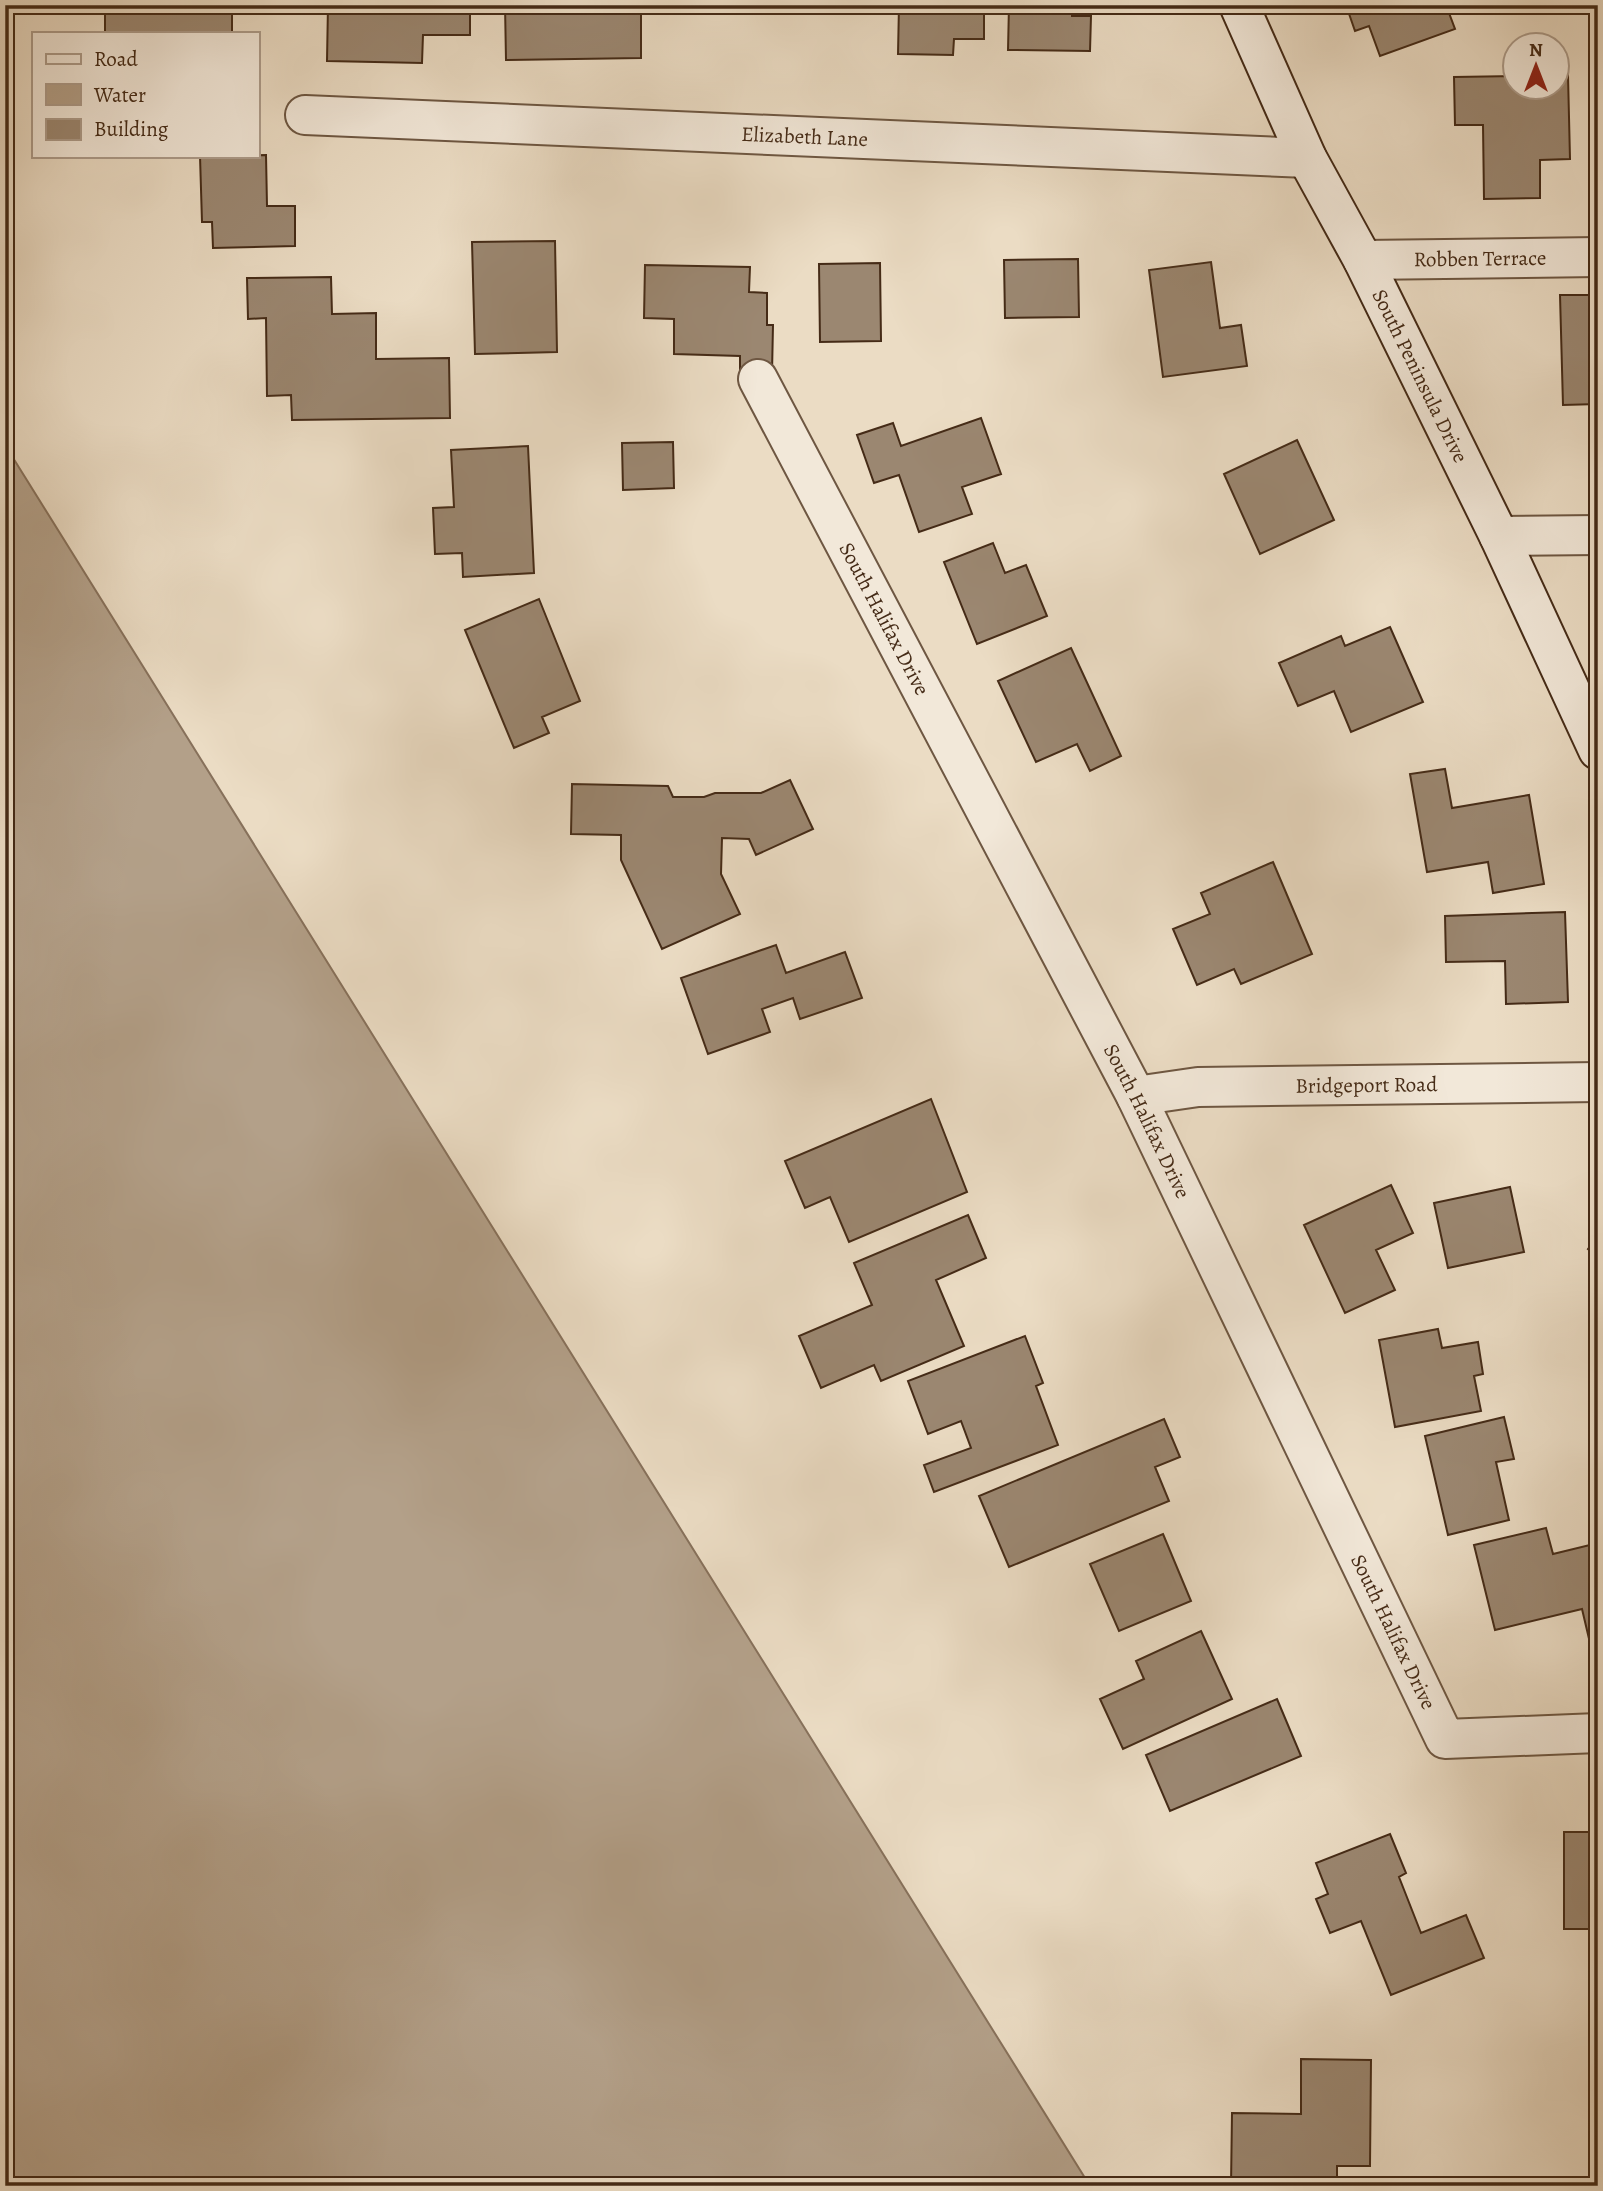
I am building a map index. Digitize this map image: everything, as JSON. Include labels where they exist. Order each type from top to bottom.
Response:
[{"type":"street","name":"South Peninsula Drive","points":[[1239,5],[1307,158],[1363,260],[1499,536],[1598,750]]},
{"type":"street","name":"Elizabeth Lane","points":[[304,115],[1307,158]]},
{"type":"street","name":"Robben Terrace","points":[[1363,260],[1598,257]]},
{"type":"street","name":"South Halifax Drive","points":[[758,379],[1136,1096],[1445,1739],[1598,1733]]},
{"type":"street","points":[[1499,536],[1598,535]]},
{"type":"street","name":"Bridgeport Road","points":[[1136,1096],[1198,1087],[1598,1082]]},
{"type":"water","points":[[5,445],[1090,2186],[5,2186]]},
{"type":"building","points":[[105,5],[232,5],[232,32],[105,32]]},
{"type":"building","points":[[328,5],[470,5],[470,35],[423,35],[422,63],[327,61]]},
{"type":"building","points":[[505,5],[641,5],[641,58],[506,60]]},
{"type":"building","points":[[899,5],[984,5],[984,39],[954,39],[953,55],[898,54]]},
{"type":"building","points":[[1009,5],[1072,5],[1072,16],[1091,16],[1090,51],[1008,50]]},
{"type":"building","points":[[1346,5],[1446,5],[1455,29],[1380,56],[1369,26],[1355,31]]},
{"type":"building","points":[[1502,76],[1502,102],[1569,102],[1570,159],[1540,160],[1540,198],[1484,199],[1483,125],[1455,125],[1454,77]]},
{"type":"building","points":[[259,155],[266,155],[267,206],[295,206],[295,246],[213,248],[212,222],[202,222],[200,158],[259,158]]},
{"type":"building","points":[[555,241],[557,352],[475,354],[472,242]]},
{"type":"building","points":[[1078,259],[1079,317],[1005,318],[1004,260]]},
{"type":"building","points":[[1211,262],[1220,328],[1241,325],[1247,366],[1163,377],[1149,270]]},
{"type":"building","points":[[880,263],[881,341],[820,342],[819,264]]},
{"type":"building","points":[[645,265],[750,267],[749,292],[767,293],[767,325],[773,325],[772,373],[740,372],[740,356],[674,354],[674,319],[644,318]]},
{"type":"building","points":[[331,277],[332,314],[376,313],[376,359],[449,358],[450,418],[292,420],[291,395],[267,396],[266,318],[248,319],[247,278]]},
{"type":"building","points":[[1560,295],[1598,295],[1598,404],[1563,405]]},
{"type":"building","points":[[981,418],[1001,474],[962,487],[972,514],[919,532],[899,475],[874,483],[857,435],[893,423],[901,446]]},
{"type":"building","points":[[1297,440],[1334,520],[1260,554],[1224,474]]},
{"type":"building","points":[[673,442],[674,488],[623,490],[622,443]]},
{"type":"building","points":[[528,446],[534,573],[463,577],[462,553],[435,554],[433,508],[454,507],[451,450]]},
{"type":"building","points":[[993,543],[1005,573],[1026,565],[1047,616],[977,644],[944,562]]},
{"type":"building","points":[[539,599],[580,701],[542,717],[549,733],[514,748],[465,630]]},
{"type":"building","points":[[1390,627],[1423,702],[1351,732],[1334,691],[1298,706],[1279,663],[1341,636],[1345,646]]},
{"type":"building","points":[[1071,648],[1121,756],[1090,771],[1077,744],[1036,762],[998,681]]},
{"type":"building","points":[[1445,769],[1452,808],[1529,795],[1544,884],[1493,893],[1488,862],[1427,872],[1410,774]]},
{"type":"building","points":[[790,780],[813,829],[756,855],[749,839],[722,838],[721,874],[740,914],[662,949],[621,860],[621,835],[571,834],[572,784],[668,786],[673,797],[704,797],[715,793],[761,793]]},
{"type":"building","points":[[1273,862],[1312,954],[1241,984],[1234,969],[1197,985],[1173,929],[1210,914],[1201,893]]},
{"type":"building","points":[[1565,912],[1568,1002],[1506,1004],[1505,961],[1446,962],[1445,916]]},
{"type":"building","points":[[776,945],[786,973],[845,952],[862,998],[800,1019],[793,998],[762,1009],[770,1032],[708,1054],[681,978]]},
{"type":"building","points":[[931,1099],[967,1192],[849,1242],[830,1197],[805,1208],[785,1161]]},
{"type":"building","points":[[1391,1185],[1413,1233],[1376,1250],[1395,1290],[1345,1313],[1304,1225]]},
{"type":"building","points":[[1510,1187],[1524,1252],[1448,1268],[1434,1203]]},
{"type":"building","points":[[968,1215],[986,1258],[936,1280],[964,1346],[881,1381],[874,1365],[821,1388],[799,1336],[872,1305],[854,1263]]},
{"type":"building","points":[[1598,1236],[1598,1257],[1588,1249]]},
{"type":"building","points":[[1438,1329],[1442,1348],[1478,1342],[1483,1374],[1474,1376],[1481,1411],[1395,1427],[1379,1340]]},
{"type":"building","points":[[1025,1336],[1043,1383],[1036,1386],[1058,1445],[934,1492],[924,1465],[971,1448],[961,1421],[928,1434],[908,1381]]},
{"type":"building","points":[[1504,1417],[1514,1459],[1496,1462],[1509,1520],[1448,1535],[1425,1436]]},
{"type":"building","points":[[1164,1419],[1180,1457],[1155,1467],[1169,1501],[1009,1567],[979,1496]]},
{"type":"building","points":[[1546,1528],[1553,1554],[1598,1543],[1598,1641],[1590,1643],[1582,1609],[1495,1630],[1474,1545]]},
{"type":"building","points":[[1163,1534],[1191,1601],[1119,1631],[1090,1564]]},
{"type":"building","points":[[1201,1631],[1232,1699],[1123,1749],[1100,1699],[1144,1679],[1136,1661]]},
{"type":"building","points":[[1277,1699],[1301,1756],[1170,1811],[1146,1755]]},
{"type":"building","points":[[1564,1832],[1598,1832],[1598,1940],[1589,1940],[1589,1929],[1564,1929]]},
{"type":"building","points":[[1390,1834],[1406,1873],[1399,1877],[1421,1933],[1466,1915],[1484,1958],[1391,1995],[1361,1921],[1330,1933],[1316,1899],[1328,1894],[1316,1863]]},
{"type":"building","points":[[1301,2059],[1371,2060],[1370,2166],[1337,2166],[1337,2186],[1231,2186],[1232,2113],[1301,2114]]}]
